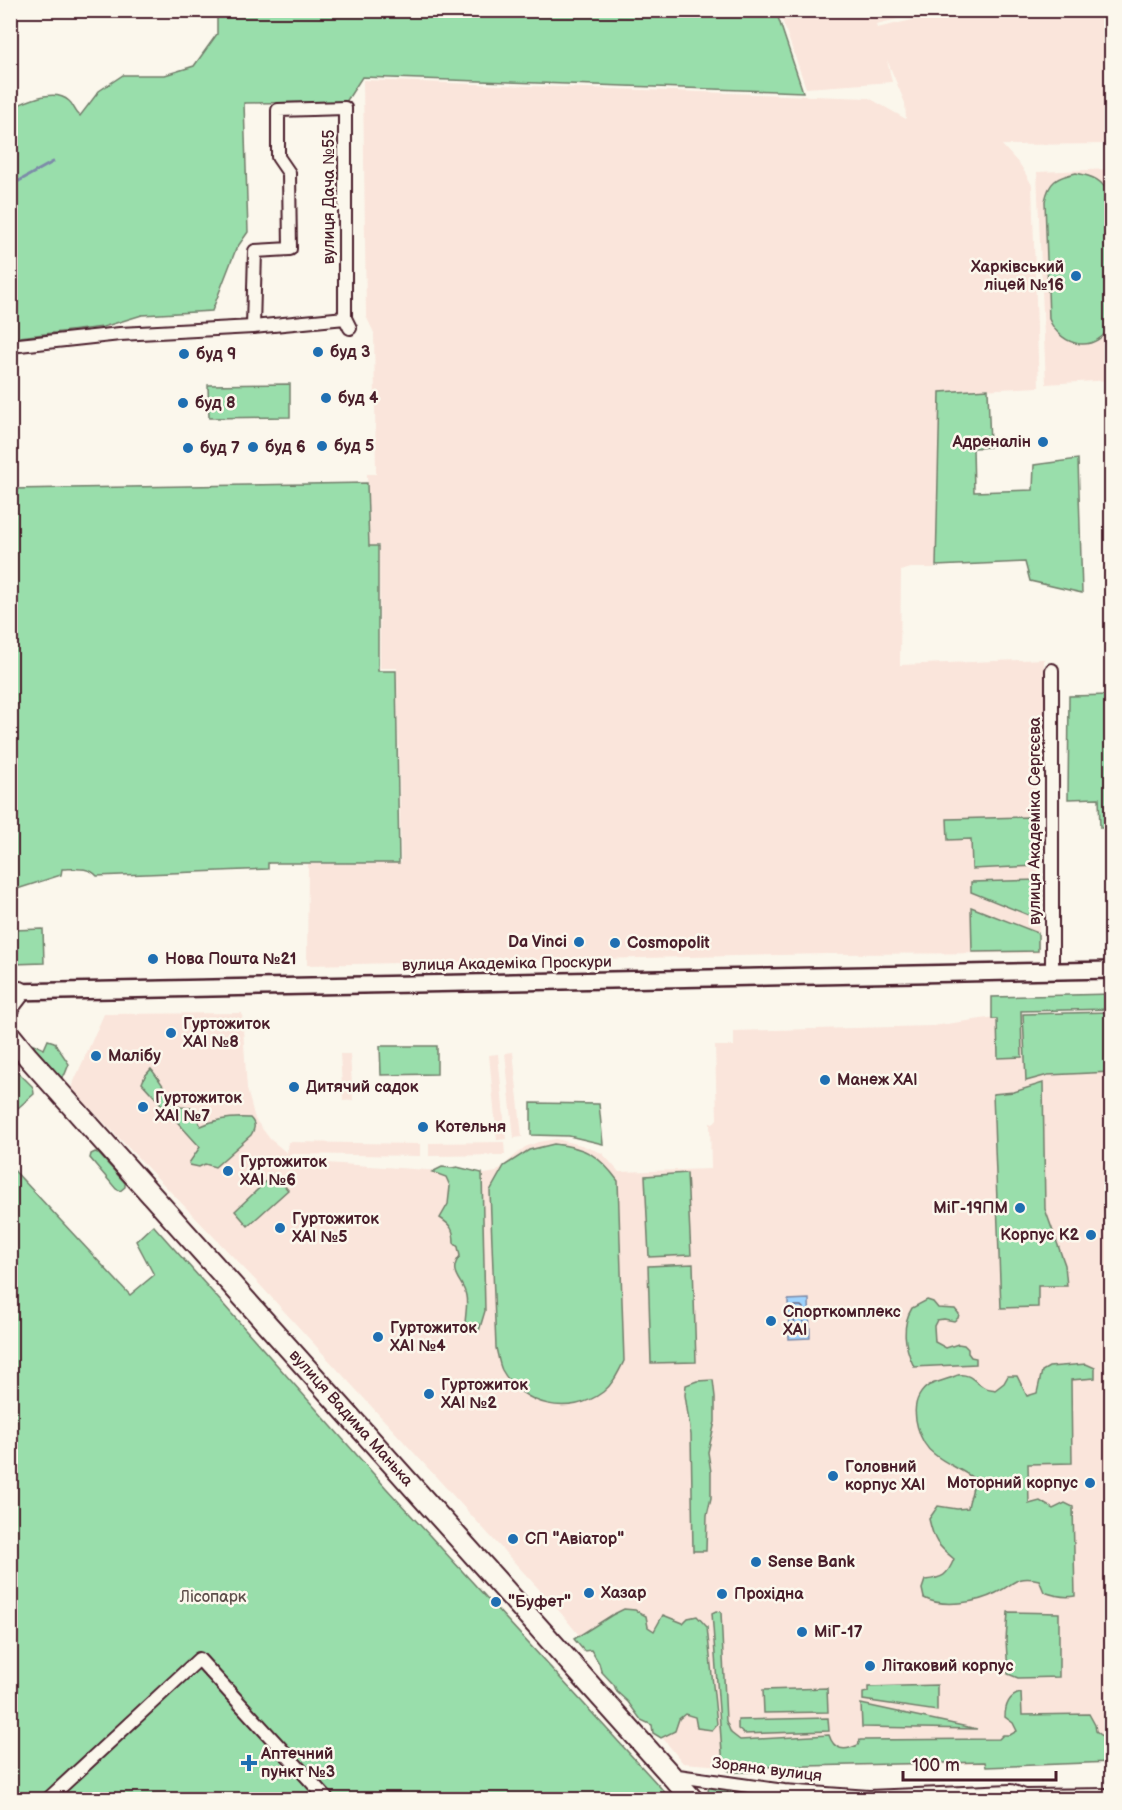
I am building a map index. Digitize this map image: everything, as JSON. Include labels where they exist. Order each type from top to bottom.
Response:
[{"type":"main road","name":"вулиця Вадима Манька","points":[[10,1035],[16,1051],[693,1800]]},
{"type":"street","name":"вулиця Дача №55","points":[[10,346],[131,333],[348,323],[345,108],[278,110],[278,157],[289,173],[290,249],[255,251],[253,327]]},
{"type":"street","name":"вулиця Академіка Сергєєва","points":[[1052,670],[1052,971]]},
{"type":"street","name":"вулиця Академіка Проскури","points":[[13,996],[1112,970]]},
{"type":"street","points":[[47,1800],[199,1659],[328,1800]]},
{"type":"street","name":"Зоряна вулиця","points":[[671,1775],[784,1791],[869,1797],[1011,1791],[1025,1798],[1112,1795]]},
{"type":"shaded area","points":[[779,11],[932,11],[876,24],[877,28],[952,11],[1111,11],[1111,144],[1002,145],[1021,166],[1032,185],[1039,387],[940,392],[936,566],[901,571],[900,665],[1044,659],[1044,738],[1034,739],[1038,829],[1039,953],[827,954],[307,965],[308,864],[401,863],[397,668],[380,668],[379,545],[370,545],[367,474],[376,474],[374,333],[366,316],[363,80],[869,98],[906,119],[905,103],[887,60],[892,82],[806,88]]},
{"type":"shaded area","name":"Харківський ліцей №16","points":[[1111,169],[1111,380],[1046,384],[1037,172]]},
{"type":"shaded area","points":[[1111,1011],[1111,1762],[760,1767],[759,1772],[731,1772],[723,1766],[683,1763],[560,1612],[260,1285],[71,1088],[104,1014],[242,1013],[247,1089],[255,1119],[270,1139],[287,1153],[288,1142],[420,1144],[420,1156],[289,1154],[298,1161],[485,1174],[496,1172],[525,1147],[556,1139],[602,1153],[619,1172],[711,1169],[710,1123],[713,1124],[717,1119],[715,1046],[734,1046],[734,1031],[933,1026],[1022,1013]]},
{"type":"shaded area","points":[[513,1052],[522,1137],[514,1138],[505,1053]]},
{"type":"shaded area","points":[[340,1054],[350,1054],[353,1100],[343,1101]]},
{"type":"shaded area","points":[[498,1054],[506,1139],[497,1140],[489,1055]]},
{"type":"shaded area","points":[[504,1142],[505,1155],[429,1156],[429,1143]]},
{"type":"green space","points":[[217,11],[776,11],[803,92],[362,77],[346,102],[244,103],[248,232],[236,249],[212,311],[142,315],[103,327],[11,338],[11,108],[32,99],[56,95],[69,101],[80,116],[99,91],[123,75],[165,75],[194,66],[217,34]]},
{"type":"green space","name":"Харківський ліцей №16","points":[[1076,173],[1101,182],[1109,196],[1111,323],[1098,340],[1080,344],[1062,336],[1049,319],[1045,201],[1055,181]]},
{"type":"green space","points":[[290,384],[290,417],[209,418],[208,385]]},
{"type":"green space","points":[[988,389],[990,447],[973,448],[974,492],[1033,490],[1034,465],[1078,459],[1082,593],[1030,581],[1025,562],[936,566],[940,392]]},
{"type":"green space","points":[[367,483],[369,546],[378,546],[378,671],[396,671],[399,863],[268,863],[268,869],[97,876],[86,869],[62,869],[61,875],[11,891],[11,489]]},
{"type":"green space","points":[[1111,695],[1111,828],[1100,828],[1099,798],[1068,799],[1069,696]]},
{"type":"green space","points":[[1029,817],[1029,830],[1036,830],[1037,866],[972,869],[971,839],[948,840],[947,819]]},
{"type":"green space","points":[[1038,880],[1038,919],[971,892],[971,882]]},
{"type":"green space","points":[[971,907],[1038,933],[1038,951],[972,952]]},
{"type":"green space","points":[[43,929],[44,963],[13,964],[12,930]]},
{"type":"green space","points":[[1111,994],[1111,1009],[1021,1011],[1022,1057],[998,1058],[997,1019],[992,1019],[992,997]]},
{"type":"green space","points":[[1111,1012],[1111,1072],[1048,1075],[1026,1081],[1023,1014]]},
{"type":"green space","points":[[48,1040],[54,1042],[69,1064],[65,1074],[59,1080],[29,1042],[44,1049]]},
{"type":"green space","points":[[380,1046],[437,1046],[437,1074],[381,1075]]},
{"type":"green space","points":[[10,1064],[33,1087],[34,1094],[11,1114]]},
{"type":"green space","points":[[151,1069],[177,1105],[191,1108],[201,1126],[225,1119],[250,1118],[254,1126],[251,1135],[215,1167],[205,1164],[199,1167],[190,1165],[189,1163],[200,1147],[142,1083]]},
{"type":"green space","points":[[1043,1083],[1045,1209],[1065,1265],[1067,1286],[1038,1286],[1038,1307],[1001,1308],[993,1094],[1014,1092]]},
{"type":"green space","points":[[531,1103],[599,1104],[603,1144],[569,1136],[531,1135]]},
{"type":"green space","points":[[554,1144],[574,1147],[590,1154],[598,1159],[618,1181],[624,1361],[612,1382],[603,1392],[590,1400],[562,1406],[548,1404],[522,1392],[511,1382],[500,1365],[496,1348],[490,1191],[504,1166],[529,1150]]},
{"type":"green space","points":[[95,1152],[125,1183],[125,1187],[120,1191],[90,1158]]},
{"type":"green space","name":"Лісопарк","points":[[10,1166],[130,1295],[154,1275],[136,1241],[153,1225],[387,1489],[671,1799],[11,1799]]},
{"type":"green space","points":[[442,1167],[457,1167],[482,1173],[485,1311],[479,1331],[470,1333],[465,1325],[467,1307],[465,1290],[455,1272],[456,1262],[460,1256],[458,1247],[454,1243],[451,1228],[440,1218],[448,1204],[450,1186],[446,1177],[432,1172]]},
{"type":"green space","points":[[687,1173],[691,1255],[649,1257],[645,1176]]},
{"type":"green space","points":[[274,1174],[288,1190],[248,1226],[235,1211]]},
{"type":"green space","points":[[693,1264],[696,1362],[651,1363],[648,1266]]},
{"type":"green space","points":[[927,1300],[933,1302],[938,1308],[955,1309],[959,1314],[954,1321],[937,1320],[934,1326],[935,1342],[946,1348],[958,1344],[964,1345],[971,1357],[976,1358],[976,1364],[914,1367],[908,1352],[906,1322],[912,1308]]},
{"type":"green space","points":[[1086,1364],[1095,1368],[1095,1378],[1071,1380],[1072,1463],[1028,1464],[1029,1504],[1040,1501],[1053,1509],[1065,1503],[1073,1507],[1075,1596],[1063,1597],[1044,1592],[1039,1580],[1025,1579],[970,1602],[941,1603],[924,1598],[922,1589],[925,1580],[944,1575],[954,1559],[937,1542],[929,1519],[938,1506],[968,1508],[973,1490],[973,1478],[939,1458],[924,1443],[915,1410],[922,1391],[933,1384],[958,1375],[968,1376],[984,1387],[995,1390],[1004,1383],[1008,1376],[1017,1376],[1027,1396],[1037,1393],[1042,1371],[1049,1367]]},
{"type":"green space","points":[[713,1380],[715,1422],[708,1452],[711,1498],[707,1515],[706,1551],[693,1551],[691,1435],[685,1395],[686,1385],[697,1381]]},
{"type":"green space","points":[[624,1609],[635,1610],[646,1616],[648,1627],[654,1631],[663,1615],[683,1623],[688,1618],[697,1616],[707,1627],[717,1724],[712,1730],[697,1728],[695,1717],[685,1714],[679,1719],[675,1731],[661,1738],[653,1733],[652,1725],[641,1720],[601,1671],[591,1650],[584,1651],[574,1639]]},
{"type":"green space","points":[[721,1612],[726,1721],[731,1733],[740,1740],[829,1735],[837,1747],[844,1749],[858,1745],[860,1740],[999,1739],[1003,1735],[1010,1735],[1017,1731],[1013,1723],[1005,1717],[1005,1713],[1011,1699],[1021,1693],[1022,1715],[1089,1714],[1096,1731],[1105,1738],[1111,1738],[1111,1762],[986,1767],[985,1762],[760,1767],[759,1772],[731,1772],[723,1766],[712,1613]]},
{"type":"green space","points":[[1008,1612],[1059,1613],[1059,1677],[1018,1678],[1008,1674],[1006,1640]]},
{"type":"green space","points":[[937,1685],[937,1711],[863,1700],[863,1693],[868,1692],[868,1687]]},
{"type":"green space","points":[[827,1688],[828,1712],[764,1713],[763,1690]]},
{"type":"green space","points":[[861,1704],[977,1729],[862,1727]]},
{"type":"green space","points":[[828,1718],[829,1731],[744,1734],[738,1729],[738,1720]]},
{"type":"green space","points":[[709,1784],[777,1798],[777,1800],[714,1799],[708,1793]]},
{"type":"water","points":[[809,1299],[810,1338],[789,1339],[788,1300]]},
{"type":"waterway","points":[[10,186],[53,162]]},
{"type":"place","name":"Харківський ліцей №16","points":[[1076,276]]},
{"type":"place","name":"буд 3","points":[[318,352]]},
{"type":"place","name":"буд 9","points":[[184,354]]},
{"type":"place","name":"буд 4","points":[[326,398]]},
{"type":"place","name":"буд 8","points":[[183,403]]},
{"type":"place","name":"Адреналін","points":[[1043,442]]},
{"type":"place","name":"буд 5","points":[[322,446]]},
{"type":"place","name":"буд 6","points":[[253,447]]},
{"type":"place","name":"буд 7","points":[[188,448]]},
{"type":"place","name":"Da Vinci","points":[[579,942]]},
{"type":"place","name":"Cosmopolit","points":[[615,943]]},
{"type":"place","name":"Нова Пошта №21","points":[[153,959]]},
{"type":"place","name":"Гуртожиток ХАІ №8","points":[[171,1033]]},
{"type":"place","name":"Малібу","points":[[96,1056]]},
{"type":"place","name":"Манеж ХАІ","points":[[825,1080]]},
{"type":"place","name":"Дитячий садок","points":[[294,1087]]},
{"type":"place","name":"Гуртожиток ХАІ №7","points":[[143,1107]]},
{"type":"place","name":"Котельня","points":[[423,1127]]},
{"type":"place","name":"Гуртожиток ХАІ №6","points":[[228,1171]]},
{"type":"place","name":"МіГ-19ПМ","points":[[1020,1208]]},
{"type":"place","name":"Гуртожиток ХАІ №5","points":[[280,1228]]},
{"type":"place","name":"Корпус К2","points":[[1091,1235]]},
{"type":"place","name":"Спорткомплекс ХАІ","points":[[771,1321]]},
{"type":"place","name":"Гуртожиток ХАІ №4","points":[[378,1337]]},
{"type":"place","name":"Гуртожиток ХАІ №2","points":[[429,1394]]},
{"type":"place","name":"Головний корпус ХАІ","points":[[833,1476]]},
{"type":"place","name":"Моторний корпус","points":[[1090,1483]]},
{"type":"place","name":"СП \"Авіатор\"","points":[[513,1539]]},
{"type":"place","name":"Sense Bank","points":[[756,1562]]},
{"type":"place","name":"Хазар","points":[[589,1593]]},
{"type":"place","name":"Прохідна","points":[[722,1594]]},
{"type":"place","name":"\"Буфет\"","points":[[496,1602]]},
{"type":"place","name":"МіГ-17","points":[[802,1632]]},
{"type":"place","name":"Літаковий корпус","points":[[870,1666]]},
{"type":"place","name":"Аптечний пункт №3","points":[[249,1763]]}]
